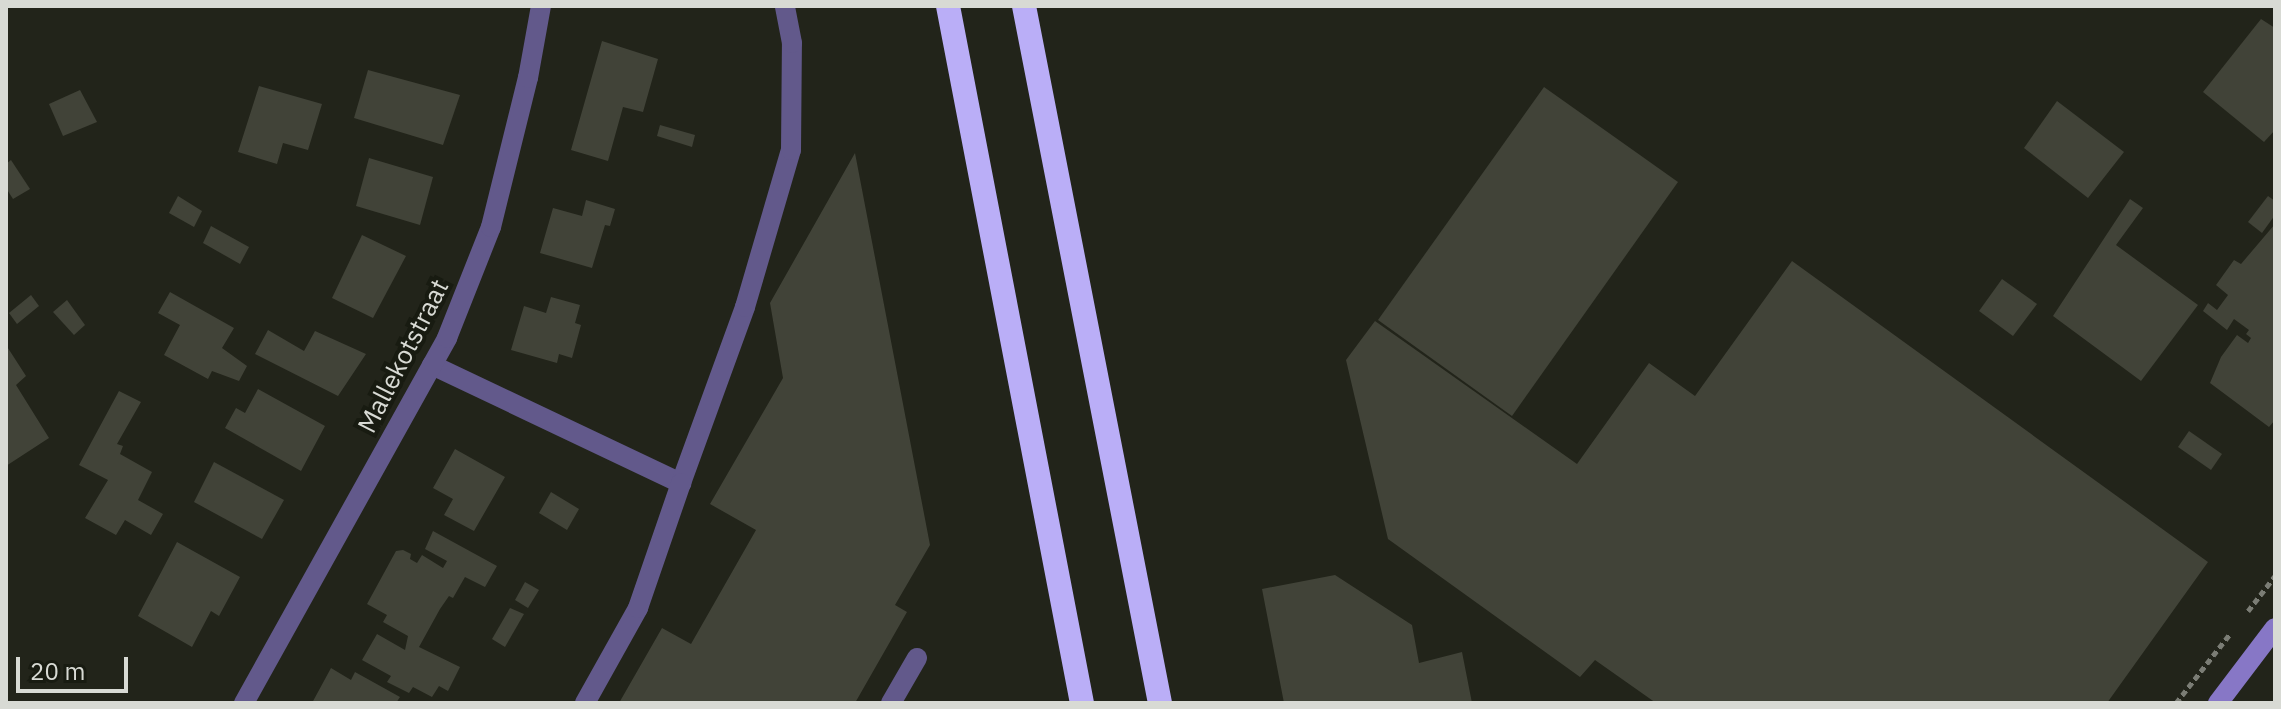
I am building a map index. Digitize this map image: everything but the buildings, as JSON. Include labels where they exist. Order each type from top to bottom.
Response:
[{"type":"highway","points":[[948,6],[1082,703]]},
{"type":"highway","points":[[1024,6],[1160,703]]},
{"type":"street","name":"Mallekotstraat","points":[[244,703],[447,338],[491,227],[528,78],[541,6]]},
{"type":"street","points":[[585,703],[638,608],[745,307],[791,150],[792,43],[785,6]]},
{"type":"street","points":[[432,365],[681,483]]},
{"type":"street","points":[[2218,703],[2275,628]]},
{"type":"street","points":[[891,703],[917,658]]}]
